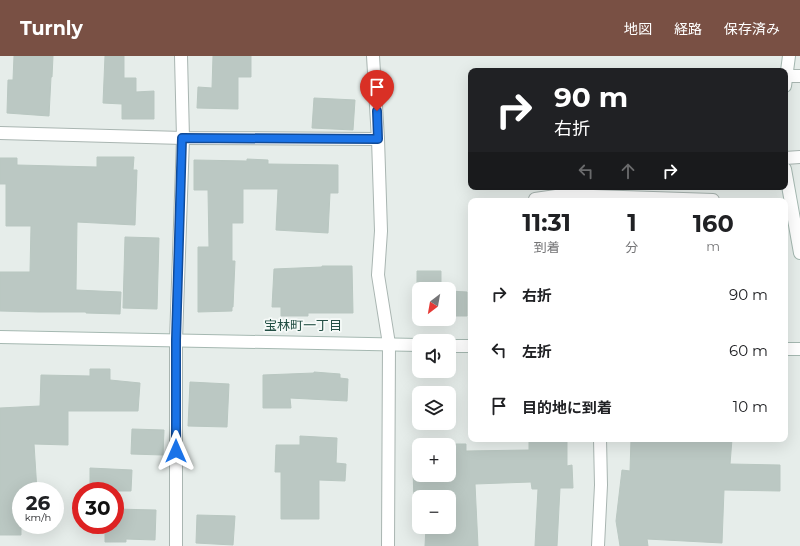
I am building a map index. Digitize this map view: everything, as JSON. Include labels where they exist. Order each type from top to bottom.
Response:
[{"type":"street","points":[[176,546],[176,340],[182,138],[182,56]]},
{"type":"street","points":[[373,56],[378,139],[381,231],[378,275],[389,344],[388,546]]},
{"type":"street","points":[[788,68],[789,56]]},
{"type":"street","points":[[788,80],[800,76]]},
{"type":"street","points":[[0,133],[182,138],[378,139]]},
{"type":"street","points":[[788,158],[800,157]]},
{"type":"street","points":[[788,185],[800,248]]},
{"type":"street","points":[[542,198],[563,195],[653,198]]},
{"type":"street","points":[[0,337],[412,345]]},
{"type":"street","points":[[456,346],[468,346]]},
{"type":"street","points":[[788,349],[800,349]]},
{"type":"street","points":[[598,546],[601,485],[600,442]]},
{"type":"building","points":[[14,56],[53,56],[49,116],[7,113],[8,80],[13,80]]},
{"type":"building","points":[[105,56],[124,56],[124,78],[136,78],[136,92],[154,91],[154,119],[122,119],[122,104],[103,103]]},
{"type":"building","points":[[213,56],[251,56],[251,77],[238,77],[238,109],[197,108],[198,87],[212,88]]},
{"type":"building","points":[[314,98],[355,100],[353,130],[312,128]]},
{"type":"building","points":[[97,157],[134,157],[133,170],[137,170],[135,225],[77,222],[76,290],[121,292],[120,314],[0,311],[0,272],[30,272],[31,226],[6,226],[6,184],[0,184],[0,158],[17,158],[17,165],[97,167]]},
{"type":"building","points":[[247,159],[268,160],[268,164],[338,165],[338,193],[330,193],[328,233],[276,230],[278,189],[243,189],[243,223],[232,223],[232,261],[235,261],[232,311],[198,312],[198,247],[209,247],[208,190],[194,190],[194,160],[247,161]]},
{"type":"building","points":[[125,237],[159,238],[157,309],[123,308]]},
{"type":"building","points":[[352,266],[353,313],[308,313],[308,316],[281,316],[281,307],[272,307],[274,269]]},
{"type":"building","points":[[417,271],[441,271],[441,282],[417,282]]},
{"type":"building","points":[[456,291],[467,292],[467,316],[456,316]]},
{"type":"building","points":[[90,369],[110,369],[110,380],[140,383],[138,411],[68,411],[68,445],[34,444],[36,482],[12,482],[12,534],[21,535],[0,535],[0,408],[40,406],[41,375],[90,376]]},
{"type":"building","points":[[314,372],[340,374],[340,378],[348,379],[347,401],[290,398],[291,408],[263,408],[263,375]]},
{"type":"building","points":[[190,382],[229,384],[227,427],[188,426]]},
{"type":"building","points":[[132,429],[164,430],[163,455],[131,454]]},
{"type":"building","points":[[300,436],[337,438],[336,463],[346,464],[345,481],[319,480],[319,519],[281,519],[281,472],[275,472],[276,445],[300,445]]},
{"type":"building","points":[[529,442],[567,442],[567,466],[572,465],[573,488],[560,488],[557,546],[535,546],[538,489],[532,489],[531,482],[475,484],[478,546],[425,546],[426,534],[456,534],[456,490],[414,490],[413,482],[456,482],[456,444],[466,444],[466,451],[529,450]]},
{"type":"building","points":[[631,442],[732,442],[730,464],[780,465],[780,491],[724,490],[722,543],[647,539],[648,546],[620,546],[616,521],[622,470],[630,471]]},
{"type":"building","points":[[90,468],[132,470],[131,491],[124,491],[124,482],[90,482]]},
{"type":"building","points":[[124,509],[156,510],[155,540],[126,539],[126,542],[105,542],[105,534],[124,534]]},
{"type":"building","points":[[197,515],[235,516],[233,545],[196,543]]},
{"type":"district","name":"宝林町一丁目","points":[[303,325]]},
{"type":"route","points":[[176,451],[176,340],[182,138],[378,139],[377,111]]}]
